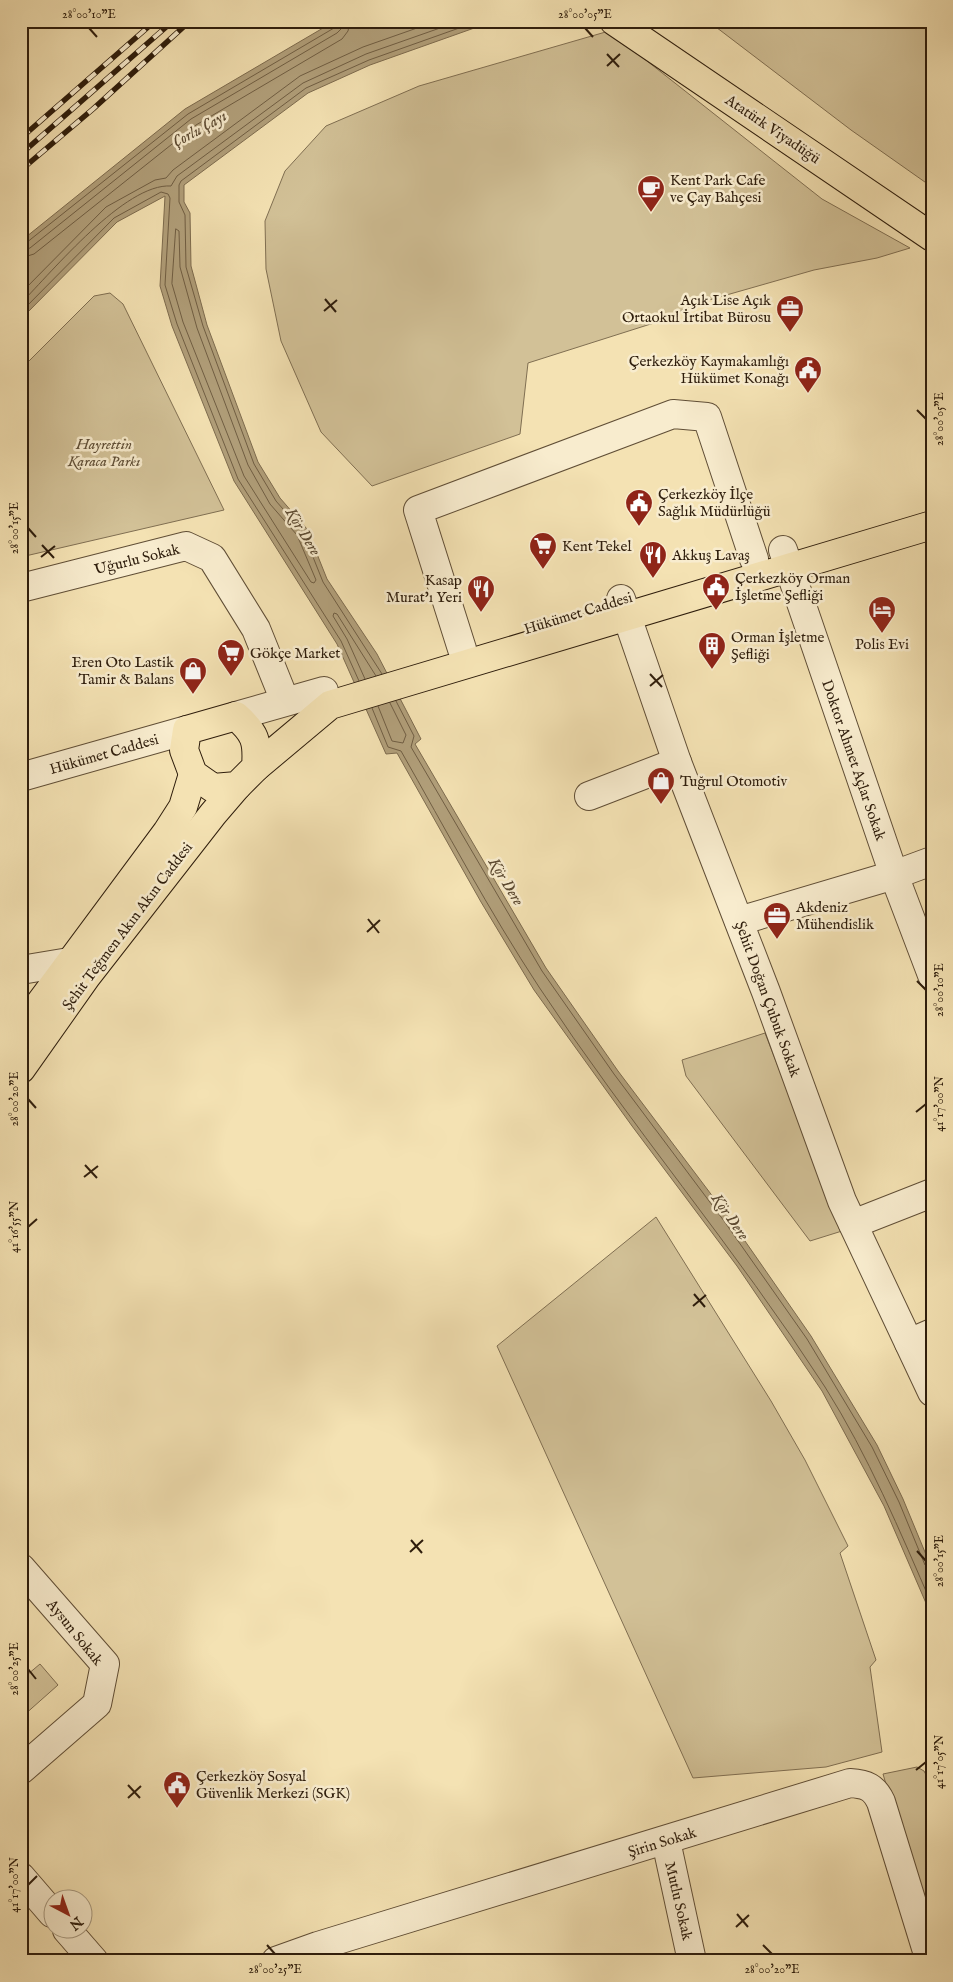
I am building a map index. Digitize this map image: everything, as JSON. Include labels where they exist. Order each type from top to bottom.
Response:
[{"type":"main road","name":"Atatürk Viyadüğü","points":[[614,21],[932,237]]},
{"type":"main road","name":"Atatürk Viyadüğü","points":[[645,21],[932,226]]},
{"type":"main road","name":"Hükümet Caddesi","points":[[429,667],[462,649],[623,608],[732,585],[784,562],[931,514]]},
{"type":"main road","name":"Hükümet Caddesi","points":[[429,667],[623,608],[754,559],[784,562]]},
{"type":"main road","points":[[732,585],[755,570],[754,559]]},
{"type":"main road","points":[[256,766],[255,740],[250,728],[236,716],[187,730],[184,750],[191,769],[214,788],[237,786],[327,698],[429,667]]},
{"type":"main road","name":"Şehit Teğmen Akın Akın Caddesi","points":[[21,1029],[167,832],[183,807],[191,769]]},
{"type":"main road","name":"Şehit Teğmen Akın Akın Caddesi","points":[[21,1069],[86,977],[237,786]]},
{"type":"street","points":[[462,649],[418,510],[673,414],[707,417],[754,559]]},
{"type":"street","name":"Uğurlu Sokak","points":[[21,588],[186,546],[212,558],[256,629],[285,701]]},
{"type":"street","name":"Doktor Ahmet Açlar Sokak","points":[[784,562],[894,875],[932,975]]},
{"type":"street","name":"Şehit Doğan Çubuk Sokak","points":[[623,608],[678,762],[739,921],[842,1201],[853,1224],[920,1338],[932,1392]]},
{"type":"street","points":[[236,716],[285,701],[327,698]]},
{"type":"street","name":"Hükümet Caddesi","points":[[21,777],[187,730]]},
{"type":"street","points":[[142,743],[162,747],[191,769]]},
{"type":"street","points":[[589,796],[678,762]]},
{"type":"street","points":[[739,921],[894,875],[932,861]]},
{"type":"street","points":[[21,970],[69,962]]},
{"type":"street","points":[[853,1224],[932,1193]]},
{"type":"street","name":"Aysun Sokak","points":[[21,1568],[105,1664],[97,1704],[21,1770]]},
{"type":"street","name":"Şirin Sokak","points":[[276,1961],[320,1953],[850,1783],[869,1786],[878,1794],[930,1961]]},
{"type":"street","name":"Mutlu Sokak","points":[[666,1842],[692,1961]]},
{"type":"street","points":[[21,1877],[42,1901]]},
{"type":"street","points":[[76,1940],[94,1961]]},
{"type":"green space","points":[[708,21],[932,21],[932,187],[851,130]]},
{"type":"green space","points":[[609,31],[822,199],[910,248],[877,258],[814,270],[695,304],[657,322],[528,363],[520,434],[372,486],[321,432],[281,341],[266,269],[265,221],[285,171],[326,126],[419,86]]},
{"type":"green space","name":"Hayrettin Karaca Parkı","points":[[110,293],[123,304],[224,510],[21,557],[21,369],[94,296]]},
{"type":"green space","points":[[765,1033],[842,1231],[810,1241],[686,1076],[682,1060]]},
{"type":"green space","points":[[656,1217],[771,1401],[805,1460],[848,1546],[840,1553],[876,1660],[870,1667],[882,1752],[826,1767],[693,1778],[497,1346]]},
{"type":"green space","points":[[40,1664],[58,1685],[23,1716],[21,1680]]},
{"type":"green space","points":[[917,1767],[924,1771],[932,1786],[932,1940],[883,1774]]},
{"type":"water","points":[[335,21],[494,21],[370,65],[308,93],[184,185],[184,202],[190,213],[191,266],[207,325],[258,462],[280,498],[307,529],[327,579],[377,654],[421,739],[415,744],[546,968],[618,1071],[729,1218],[811,1336],[877,1445],[903,1499],[932,1569],[932,1617],[884,1506],[822,1391],[737,1266],[632,1126],[534,990],[481,902],[397,753],[386,754],[337,644],[234,481],[172,326],[160,286],[165,196],[117,222],[21,319],[21,241],[185,109]]},
{"type":"railway","points":[[21,138],[155,21]]},
{"type":"railway","points":[[21,154],[173,21]]},
{"type":"railway","points":[[21,170],[93,109],[190,21]]},
{"type":"place","name":"Kent Park Cafe ve Çay Bahçesi","points":[[651,213]]},
{"type":"place","name":"Açık Lise Açık Ortaokul İrtibat Bürosu","points":[[790,333]]},
{"type":"place","name":"Çerkezköy Kaymakamlığı Hükümet Konağı","points":[[808,394]]},
{"type":"place","name":"Çerkezköy İlçe Sağlık Müdürlüğü","points":[[639,527]]},
{"type":"place","name":"Kent Tekel","points":[[543,570]]},
{"type":"place","name":"Akkuş Lavaş","points":[[653,579]]},
{"type":"place","name":"Çerkezköy Orman İşletme Şefliği","points":[[716,611]]},
{"type":"place","name":"Kasap Murat'ı Yeri","points":[[481,613]]},
{"type":"place","name":"Polis Evi","points":[[882,634]]},
{"type":"place","name":"Orman İşletme Şefliği","points":[[712,670]]},
{"type":"place","name":"Gökçe Market","points":[[231,677]]},
{"type":"place","name":"Eren Oto Lastik Tamir & Balans","points":[[193,695]]},
{"type":"place","name":"Tuğrul Otomotiv","points":[[661,805]]},
{"type":"place","name":"Akdeniz Mühendislik","points":[[777,940]]},
{"type":"place","name":"Çerkezköy Sosyal Güvenlik Merkezi (SGK)","points":[[177,1809]]},
{"type":"water label","name":"Çorlu Çayı","points":[[199,128]]},
{"type":"water label","name":"Kör Dere","points":[[304,531]]},
{"type":"water label","name":"Kör Dere","points":[[507,881]]},
{"type":"water label","name":"Kör Dere","points":[[731,1216]]}]
